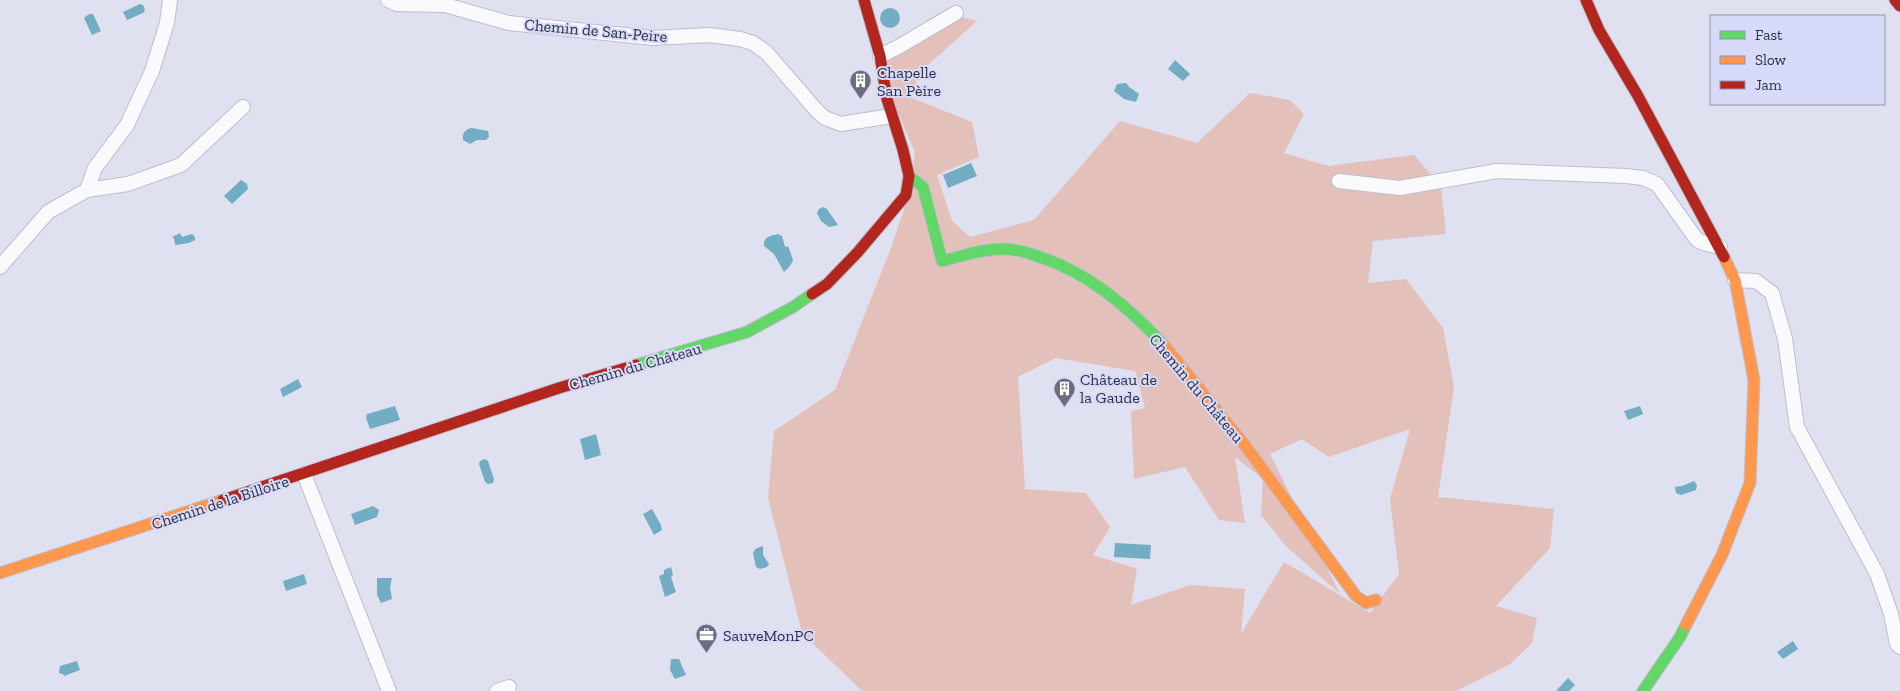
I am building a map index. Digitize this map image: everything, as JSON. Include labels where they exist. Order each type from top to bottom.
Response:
[{"type":"street","points":[[87,190],[95,168],[128,125],[152,72],[167,23],[170,0]]},
{"type":"street","name":"Chemin de San-Peire","points":[[388,0],[397,4],[445,5],[509,23],[653,38],[709,35],[740,39],[753,43],[767,53],[817,111],[833,122],[841,124],[892,116]]},
{"type":"street","name":"Chemin du Château","points":[[304,474],[559,388],[747,332],[793,307],[827,284],[906,195],[909,176],[887,99],[880,56],[864,0]]},
{"type":"street","points":[[1586,0],[1600,30],[1720,247],[1735,280],[1754,380],[1750,484],[1722,555],[1680,637],[1643,691]]},
{"type":"street","points":[[1896,0],[1900,6]]},
{"type":"street","points":[[880,56],[956,13]]},
{"type":"street","points":[[0,267],[48,212],[87,190],[128,184],[181,165],[243,107]]},
{"type":"street","points":[[1339,181],[1400,188],[1497,171],[1643,178],[1657,184],[1697,240],[1720,247]]},
{"type":"street","name":"Chemin du Château","points":[[909,176],[923,187],[942,261],[992,248],[1023,250],[1072,269],[1124,304],[1180,362],[1256,460],[1356,596],[1366,603],[1376,600]]},
{"type":"street","points":[[1735,280],[1756,281],[1772,293],[1786,339],[1797,427],[1877,574],[1891,614],[1897,644],[1900,647]]},
{"type":"street","name":"Chemin de la Billoire","points":[[0,573],[304,474],[389,691]]},
{"type":"shaded area","points":[[956,16],[977,21],[919,73],[912,98],[972,122],[979,157],[937,175],[952,221],[970,237],[1034,220],[1120,121],[1197,143],[1250,93],[1290,100],[1304,114],[1284,153],[1328,166],[1414,155],[1441,186],[1446,234],[1373,241],[1368,283],[1406,279],[1443,328],[1454,387],[1438,497],[1554,509],[1550,548],[1496,606],[1537,618],[1532,643],[1509,665],[1456,691],[862,691],[802,633],[768,498],[774,431],[835,390],[891,248],[908,198],[915,152],[894,103],[886,55]],"holes":[[[1056,358],[1135,371],[1145,408],[1131,411],[1134,479],[1185,467],[1219,520],[1245,523],[1235,457],[1263,479],[1261,515],[1286,546],[1340,594],[1270,454],[1302,439],[1329,457],[1410,429],[1390,499],[1399,574],[1370,613],[1284,562],[1241,634],[1245,589],[1191,585],[1131,605],[1137,569],[1093,555],[1110,527],[1086,493],[1025,489],[1018,377]]]},
{"type":"water","points":[[140,4],[143,5],[145,10],[143,13],[127,20],[123,12]]},
{"type":"water","points":[[890,8],[897,11],[900,18],[897,25],[890,28],[883,25],[880,18],[883,11]]},
{"type":"water","points":[[89,14],[93,14],[101,31],[92,35],[84,18]]},
{"type":"water","points":[[1175,60],[1190,74],[1183,81],[1168,69]]},
{"type":"water","points":[[1126,83],[1139,94],[1136,102],[1124,99],[1114,91],[1117,84]]},
{"type":"water","points":[[472,128],[488,131],[489,137],[486,140],[477,140],[470,144],[463,140],[463,135],[466,130]]},
{"type":"water","points":[[971,163],[977,176],[948,188],[943,175]]},
{"type":"water","points":[[241,180],[247,184],[248,189],[232,204],[224,196]]},
{"type":"water","points":[[823,207],[827,209],[838,225],[829,227],[821,221],[817,213]]},
{"type":"water","points":[[180,233],[182,237],[192,234],[195,240],[175,245],[174,238],[172,237]]},
{"type":"water","points":[[778,234],[782,236],[785,247],[788,246],[793,260],[784,272],[774,254],[764,246],[766,239]]},
{"type":"water","points":[[298,379],[302,387],[283,397],[280,389]]},
{"type":"water","points":[[395,406],[400,420],[370,429],[366,418],[367,414]]},
{"type":"water","points":[[1640,406],[1643,414],[1628,420],[1624,411]]},
{"type":"water","points":[[596,434],[601,455],[585,460],[580,439]]},
{"type":"water","points":[[485,459],[488,461],[494,479],[493,483],[488,484],[485,482],[479,464],[480,461]]},
{"type":"water","points":[[1694,481],[1697,485],[1696,490],[1681,495],[1676,493],[1675,487]]},
{"type":"water","points":[[373,506],[379,510],[377,517],[355,525],[351,514]]},
{"type":"water","points":[[652,509],[662,530],[654,535],[643,514]]},
{"type":"water","points":[[1115,543],[1151,545],[1150,559],[1114,557]]},
{"type":"water","points":[[762,546],[763,555],[769,564],[767,567],[760,569],[756,567],[753,553],[755,549]]},
{"type":"water","points":[[671,567],[673,575],[671,577],[676,592],[665,597],[659,576],[664,574],[664,570]]},
{"type":"water","points":[[304,574],[307,584],[286,591],[283,581]]},
{"type":"water","points":[[377,578],[392,578],[390,587],[392,599],[381,603],[377,595]]},
{"type":"water","points":[[1793,641],[1798,649],[1783,659],[1777,652]]},
{"type":"water","points":[[671,659],[679,659],[686,675],[675,679],[670,670]]},
{"type":"water","points":[[77,661],[80,670],[64,676],[59,673],[60,666]]},
{"type":"water","points":[[1568,678],[1575,685],[1569,691],[1556,691]]},
{"type":"traffic: fast","points":[[909,176],[923,187],[942,261],[994,249],[1021,251],[1040,257],[1075,272],[1107,293],[1136,317],[1164,345]]},
{"type":"traffic: fast","points":[[636,365],[747,332],[793,307],[812,294]]},
{"type":"traffic: fast","points":[[1643,691],[1680,637],[1686,625]]},
{"type":"traffic: slow","points":[[1686,625],[1722,555],[1750,483],[1754,380],[1735,280],[1724,257]]},
{"type":"traffic: slow","points":[[1164,345],[1244,444],[1356,596],[1366,603],[1376,600]]},
{"type":"traffic: slow","points":[[0,573],[223,500]]},
{"type":"traffic: jam","points":[[812,294],[827,284],[857,253],[906,195],[909,176],[887,99],[880,56],[864,0]]},
{"type":"traffic: jam","points":[[1586,0],[1599,30],[1638,96],[1724,257]]},
{"type":"traffic: jam","points":[[1895,0],[1900,6]]},
{"type":"traffic: jam","points":[[223,500],[559,388],[636,365]]},
{"type":"place","name":"Chapelle San Pèire","points":[[861,100]]},
{"type":"place","name":"Château de la Gaude","points":[[1064,407]]},
{"type":"place","name":"SauveMonPC","points":[[707,654]]}]
